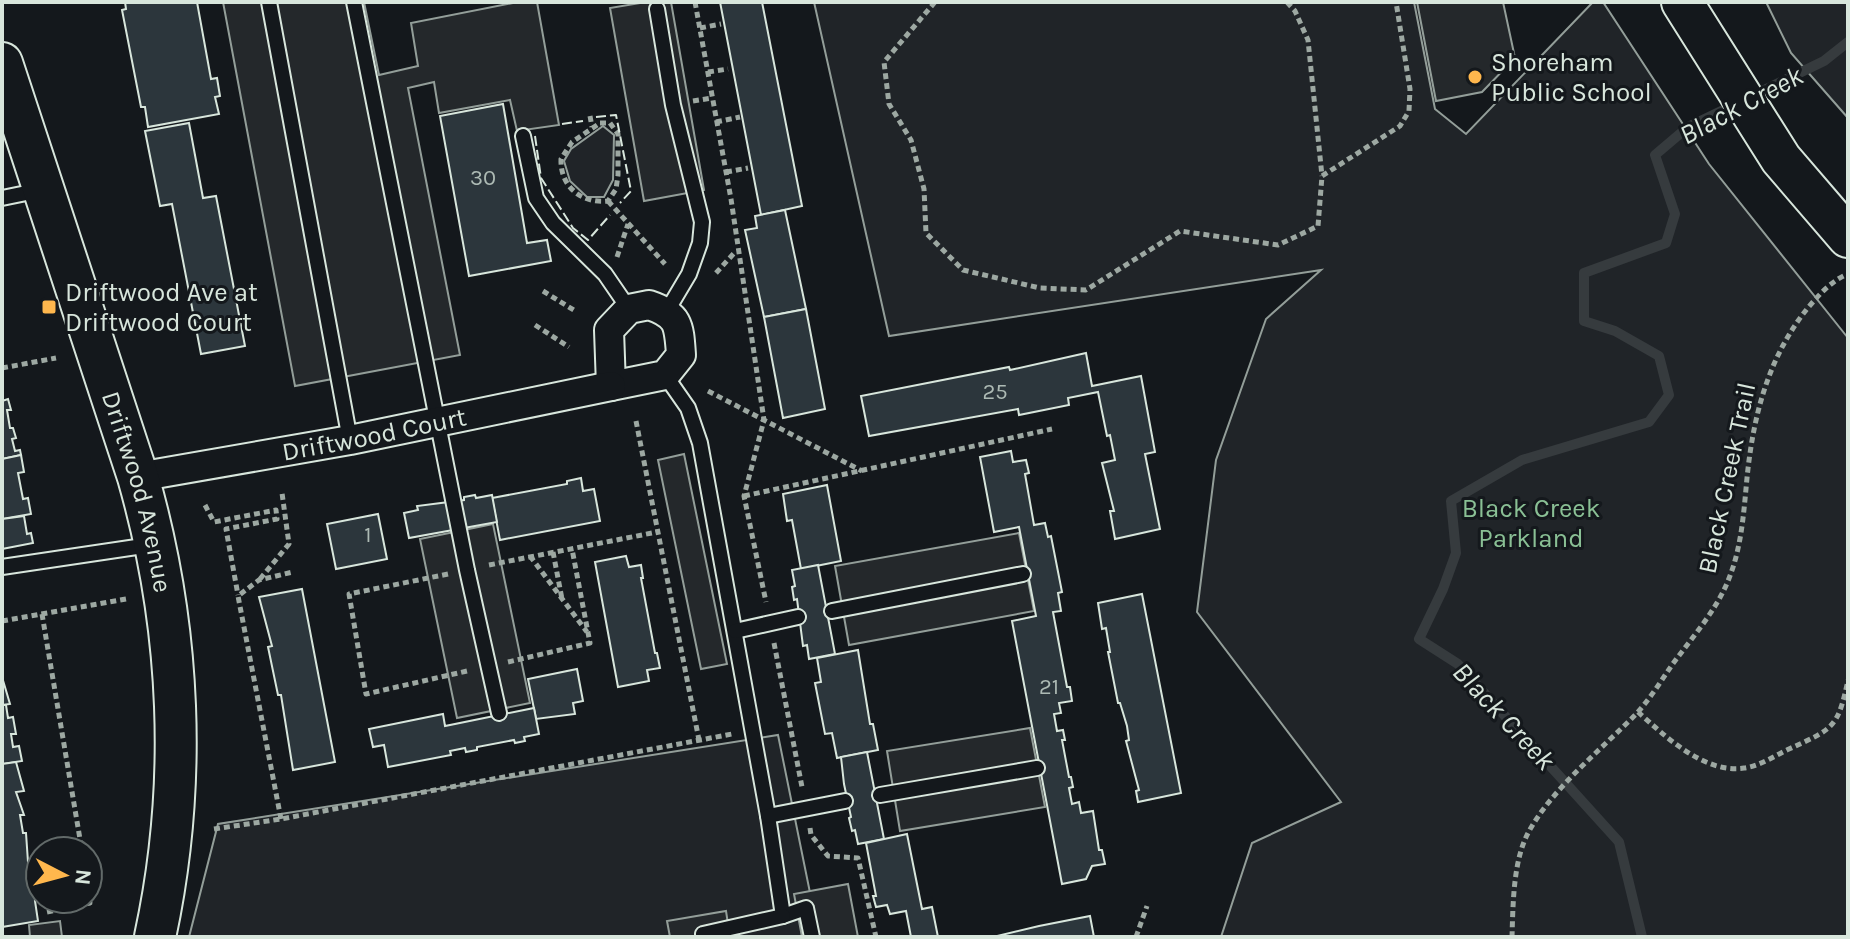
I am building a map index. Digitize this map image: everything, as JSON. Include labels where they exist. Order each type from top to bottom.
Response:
[{"type":"street","points":[[1682,2],[1781,159],[1848,237]]},
{"type":"street","name":"Driftwood Avenue","points":[[5,86],[43,190],[138,477],[155,544],[167,613],[177,728],[172,839],[155,937]]},
{"type":"street","points":[[611,386],[609,330],[629,309],[649,305],[667,311],[679,326],[681,355],[665,375]]},
{"type":"street","name":"Driftwood Court","points":[[138,477],[350,440],[665,375]]},
{"type":"lane","points":[[269,2],[350,440]]},
{"type":"lane","points":[[354,2],[467,570],[499,713]]},
{"type":"lane","points":[[657,9],[673,105],[702,222],[700,243],[689,274],[667,311]]},
{"type":"lane","points":[[523,136],[536,198],[553,223],[605,274],[629,309]]},
{"type":"lane","points":[[2,198],[43,190]]},
{"type":"lane","points":[[665,375],[688,408],[700,443],[768,816],[783,916]]},
{"type":"lane","points":[[2,567],[155,544]]},
{"type":"lane","points":[[832,611],[1023,574]]},
{"type":"lane","points":[[735,631],[798,617]]},
{"type":"lane","points":[[880,795],[1037,768]]},
{"type":"lane","points":[[768,816],[845,801]]},
{"type":"lane","points":[[704,937],[703,934],[806,908],[812,937]]},
{"type":"path","points":[[697,2],[764,420],[744,496],[811,835],[828,856],[858,858],[876,937]]},
{"type":"path","points":[[935,2],[884,62],[889,104],[911,140],[924,189],[926,233],[963,270],[1040,288],[1086,290],[1180,231],[1278,245],[1318,226],[1322,176],[1308,40],[1295,11],[1287,2]]},
{"type":"path","points":[[1322,176],[1400,126],[1409,111],[1410,89],[1396,2]]},
{"type":"path","points":[[700,28],[721,24]]},
{"type":"path","points":[[708,72],[728,69]]},
{"type":"path","points":[[590,116],[592,127]]},
{"type":"path","points":[[716,122],[740,117]]},
{"type":"path","points":[[610,123],[618,134],[618,181],[608,201],[590,202],[580,197],[569,188],[560,167],[563,152],[592,127],[610,123]]},
{"type":"path","points":[[726,172],[748,168]]},
{"type":"path","points":[[608,201],[665,264]]},
{"type":"path","points":[[613,269],[628,223]]},
{"type":"path","points":[[710,278],[736,250]]},
{"type":"path","name":"Black Creek Trail","points":[[1512,937],[1519,866],[1527,836],[1557,794],[1598,749],[1638,712],[1705,622],[1731,574],[1743,518],[1757,408],[1780,348],[1808,308],[1836,279],[1848,274]]},
{"type":"path","points":[[543,291],[577,312]]},
{"type":"path","points":[[535,325],[569,347]]},
{"type":"path","points":[[2,368],[56,358]]},
{"type":"path","points":[[708,391],[863,471]]},
{"type":"path","points":[[636,421],[699,740]]},
{"type":"path","points":[[744,496],[1052,429]]},
{"type":"path","points":[[238,596],[259,580],[289,544],[282,493]]},
{"type":"path","points":[[205,505],[214,522],[276,510],[277,519],[226,529],[281,819]]},
{"type":"path","points":[[553,552],[562,600]]},
{"type":"path","points":[[530,556],[589,636]]},
{"type":"path","points":[[259,580],[293,572]]},
{"type":"path","points":[[2,621],[126,599]]},
{"type":"path","points":[[42,614],[79,835]]},
{"type":"path","points":[[1638,712],[1694,756],[1710,763],[1742,769],[1757,765],[1828,730],[1840,714],[1848,680]]},
{"type":"path","points":[[214,829],[752,730]]},
{"type":"path","points":[[1136,937],[1147,906]]},
{"type":"green space","name":"Black Creek Parkland","points":[[814,2],[1414,2],[1435,109],[1466,134],[1593,2],[1603,2],[1709,164],[1848,338],[1848,937],[1221,937],[1252,843],[1341,802],[1197,612],[1216,460],[1266,319],[1321,270],[889,336]]},
{"type":"green space","points":[[1766,2],[1848,2],[1848,118],[1791,53]]},
{"type":"green space","points":[[603,126],[614,135],[613,180],[604,197],[587,197],[570,181],[564,161],[571,149]]},
{"type":"green space","points":[[778,735],[819,937],[189,937],[218,824]]},
{"type":"shaded area","points":[[223,2],[364,2],[379,75],[418,66],[411,23],[518,2],[537,2],[559,125],[517,131],[510,100],[439,113],[434,82],[408,88],[460,355],[295,386]]},
{"type":"shaded area","points":[[646,2],[671,2],[704,190],[644,201],[610,8]]},
{"type":"shaded area","points":[[1417,2],[1503,2],[1515,58],[1482,92],[1436,101]]},
{"type":"shaded area","points":[[684,454],[727,664],[701,669],[658,460]]},
{"type":"shaded area","points":[[493,524],[530,703],[457,718],[420,539]]},
{"type":"shaded area","points":[[1019,533],[1034,611],[849,645],[835,566]]},
{"type":"shaded area","points":[[1030,728],[1045,807],[900,831],[887,751]]},
{"type":"shaded area","points":[[848,884],[858,937],[802,937],[794,894]]},
{"type":"shaded area","points":[[726,911],[730,937],[670,937],[667,921]]},
{"type":"shaded area","points":[[60,921],[62,937],[30,937],[29,925]]},
{"type":"building","points":[[125,2],[197,2],[211,79],[217,78],[220,96],[215,97],[219,114],[148,127],[145,107],[141,107],[122,10],[126,9]]},
{"type":"building","points":[[720,2],[762,2],[802,206],[761,215]]},
{"type":"building","points":[[503,104],[527,243],[547,240],[551,261],[469,276],[440,116]]},
{"type":"building","points":[[189,123],[203,198],[216,196],[245,346],[201,354],[172,204],[160,206],[145,131]]},
{"type":"building","points":[[785,210],[806,309],[764,317],[745,230],[757,228],[755,216]]},
{"type":"building","points":[[806,309],[825,409],[783,418],[764,317]]},
{"type":"building","points":[[1086,353],[1092,386],[1141,376],[1155,452],[1145,454],[1160,529],[1115,539],[1110,511],[1114,511],[1102,463],[1115,460],[1098,392],[1068,398],[1069,405],[1019,415],[1018,409],[869,436],[861,396],[1009,367],[1010,370]]},
{"type":"building","points":[[8,399],[10,428],[13,428],[16,438],[12,439],[15,451],[20,450],[21,455],[2,459],[2,401]]},
{"type":"building","points":[[1011,451],[1013,462],[1026,460],[1029,473],[1025,474],[1034,525],[1045,523],[1048,537],[1051,536],[1062,592],[1058,593],[1061,611],[1053,612],[1072,701],[1059,703],[1061,713],[1054,714],[1057,731],[1063,730],[1065,740],[1062,740],[1073,787],[1069,788],[1072,804],[1079,802],[1081,813],[1093,811],[1099,850],[1102,850],[1105,864],[1092,866],[1086,879],[1062,884],[1012,621],[1036,616],[1019,527],[994,532],[980,457]]},
{"type":"building","points":[[21,455],[24,472],[18,473],[23,499],[28,498],[31,514],[2,519],[2,459]]},
{"type":"building","points":[[581,478],[583,491],[594,489],[600,521],[500,540],[492,498],[567,484],[567,481]]},
{"type":"building","points":[[827,485],[841,561],[801,569],[792,520],[787,521],[783,494]]},
{"type":"building","points":[[475,495],[476,498],[492,495],[497,522],[409,538],[404,513],[418,510],[417,506],[464,500],[464,497]]},
{"type":"building","points":[[378,514],[387,559],[336,569],[327,524]]},
{"type":"building","points":[[24,516],[27,534],[31,533],[33,543],[2,549],[2,519]]},
{"type":"building","points":[[626,556],[629,567],[641,565],[660,668],[647,670],[649,681],[618,687],[595,562]]},
{"type":"building","points":[[818,565],[835,654],[809,659],[807,645],[803,646],[797,599],[794,600],[792,570]]},
{"type":"building","points":[[302,589],[335,762],[293,770],[281,695],[278,695],[268,647],[272,646],[259,597]]},
{"type":"building","points":[[1142,594],[1181,793],[1138,802],[1136,791],[1139,790],[1126,741],[1129,740],[1127,726],[1118,703],[1106,628],[1102,629],[1098,603]]},
{"type":"building","points":[[858,650],[870,724],[873,724],[878,750],[837,758],[832,733],[825,734],[815,683],[821,682],[817,658]]},
{"type":"building","points":[[577,669],[583,701],[573,703],[575,714],[536,719],[528,679]]},
{"type":"building","points":[[2,677],[10,704],[2,705]]},
{"type":"building","points":[[2,705],[6,705],[8,718],[13,717],[16,734],[11,734],[13,747],[19,746],[22,761],[2,764]]},
{"type":"building","points":[[534,708],[539,734],[524,737],[525,741],[515,743],[514,740],[466,752],[465,748],[450,751],[451,755],[388,767],[384,745],[373,747],[369,729],[443,714],[445,726]]},
{"type":"building","points":[[867,752],[884,839],[858,844],[849,818],[841,757]]},
{"type":"building","points":[[16,762],[24,791],[16,792],[24,815],[20,815],[23,833],[26,835],[24,915],[37,915],[38,921],[2,927],[2,764]]},
{"type":"building","points":[[907,834],[922,909],[932,907],[938,937],[911,937],[906,911],[890,914],[887,905],[876,907],[866,843]]},
{"type":"building","points":[[1090,916],[1094,937],[993,937],[1039,926]]},
{"type":"waterway","name":"Black Creek","points":[[1752,96],[1824,61],[1848,42]]},
{"type":"waterway","name":"Black Creek","points":[[1642,937],[1619,842],[1458,664],[1419,639],[1456,553],[1451,501],[1522,460],[1649,422],[1669,395],[1659,356],[1615,331],[1584,321],[1584,273],[1666,243],[1675,214],[1655,155],[1688,127],[1738,103]]},
{"type":"fence","points":[[596,117],[616,115],[631,191],[620,203]]},
{"type":"fence","points":[[562,124],[583,121]]},
{"type":"fence","points":[[535,136],[541,178],[573,228],[588,240],[610,215]]},
{"type":"place","name":"Shoreham Public School","points":[[1475,77]]},
{"type":"place","name":"Driftwood Ave at Driftwood Court","points":[[49,307]]}]
